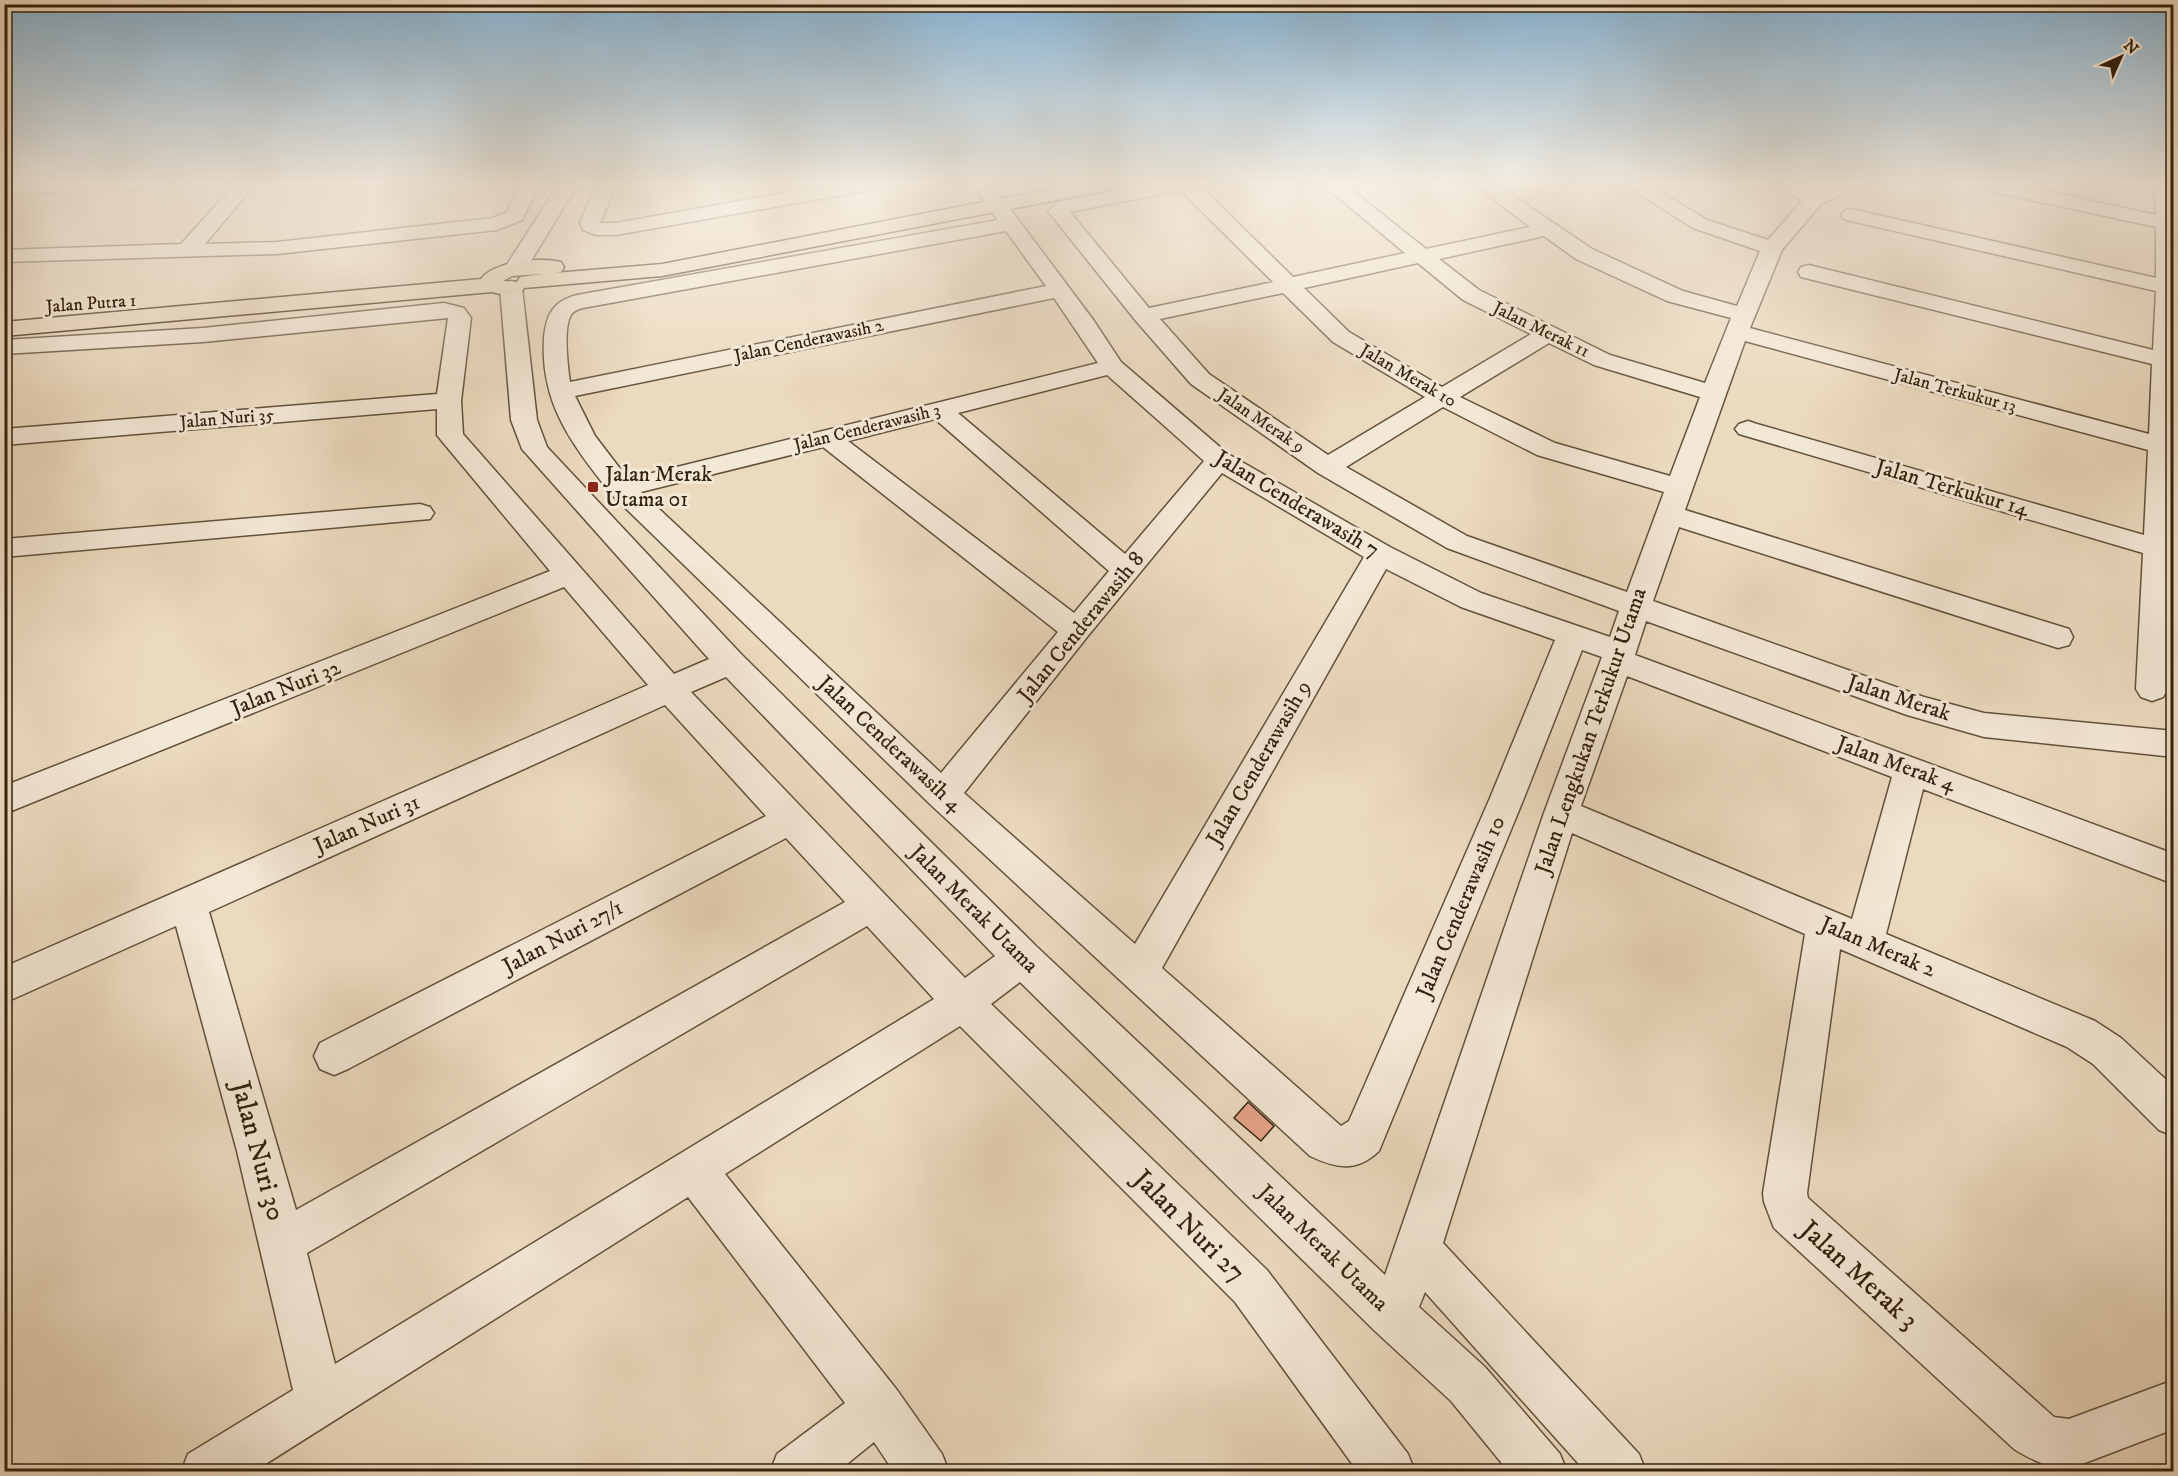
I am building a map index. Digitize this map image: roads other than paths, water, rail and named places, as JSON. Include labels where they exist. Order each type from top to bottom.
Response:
[{"type":"main road","name":"Jalan Putra 1","points":[[4,310],[662,270],[755,253]]},
{"type":"main road","name":"Jalan Putra 1","points":[[4,329],[512,278]]},
{"type":"street","points":[[4,256],[100,253]]},
{"type":"street","points":[[512,278],[527,253]]},
{"type":"street","name":"Jalan Cenderawasih 4","points":[[798,253],[565,306],[559,312],[555,350],[560,392],[580,437],[622,489],[943,795],[1325,1141]]},
{"type":"street","name":"Jalan Cenderawasih 7","points":[[1032,253],[1113,367],[1218,460],[1380,554],[1471,600],[1572,635],[1619,657]]},
{"type":"street","name":"Jalan Merak 9","points":[[1092,253],[1200,380],[1327,467],[1457,542],[1635,604]]},
{"type":"street","name":"Jalan Merak 10","points":[[1256,253],[1341,338],[1442,397],[1546,449],[1673,501],[2058,637]]},
{"type":"street","name":"Jalan Merak 11","points":[[1418,253],[1471,295],[1602,360],[1714,393]]},
{"type":"street","points":[[1144,316],[1437,253]]},
{"type":"street","name":"Jalan Terkukur 13","points":[[1582,253],[1675,296],[1741,323],[2167,448]]},
{"type":"street","name":"Jalan Lengkukan Terkukur Utama","points":[[1393,1315],[1418,1250],[1561,813],[1619,657],[1635,604],[1714,393],[1770,253]]},
{"type":"street","points":[[2042,253],[2167,287]]},
{"type":"street","points":[[2152,689],[2157,548],[2167,448],[2164,360],[2168,253]]},
{"type":"street","points":[[1809,272],[2164,360]]},
{"type":"street","name":"Jalan Merak Utama","points":[[512,278],[524,420],[535,449],[730,662],[1022,958],[1393,1315],[1468,1384],[1542,1472]]},
{"type":"street","name":"Jalan Cenderawasih 2","points":[[560,392],[1059,290]]},
{"type":"street","name":"Jalan Nuri 27","points":[[4,347],[203,335],[444,310],[456,313],[460,318],[449,401],[450,435],[568,575],[669,689],[963,1003],[1251,1286],[1390,1472]]},
{"type":"street","points":[[1327,467],[1548,333]]},
{"type":"street","name":"Jalan Cenderawasih 3","points":[[622,489],[1113,367]]},
{"type":"street","name":"Jalan Nuri 35","points":[[4,437],[449,401]]},
{"type":"street","points":[[940,410],[1127,571]]},
{"type":"street","name":"Jalan Terkukur 14","points":[[1748,429],[2157,548]]},
{"type":"street","points":[[828,438],[1076,630]]},
{"type":"street","name":"Jalan Cenderawasih 8","points":[[943,795],[1076,630],[1218,460]]},
{"type":"street","points":[[4,548],[420,513]]},
{"type":"street","name":"Jalan Cenderawasih 9","points":[[1139,972],[1380,554]]},
{"type":"street","name":"Jalan Nuri 32","points":[[4,801],[568,575]]},
{"type":"street","name":"Jalan Merak","points":[[1635,604],[1918,707],[1984,725],[2171,745]]},
{"type":"street","name":"Jalan Cenderawasih 10","points":[[1325,1141],[1336,1147],[1347,1148],[1357,1144],[1364,1136],[1507,798],[1572,635]]},
{"type":"street","name":"Jalan Merak 4","points":[[1619,657],[2174,869]]},
{"type":"street","name":"Jalan Nuri 31","points":[[4,986],[730,662]]},
{"type":"street","points":[[1865,941],[1911,769]]},
{"type":"street","name":"Jalan Merak 2","points":[[1561,813],[2095,1041],[2174,1116]]},
{"type":"street","name":"Jalan Nuri 27/1","points":[[334,1056],[791,819]]},
{"type":"street","name":"Jalan Nuri 30","points":[[188,904],[220,1009],[283,1242],[320,1401]]},
{"type":"street","points":[[283,1242],[872,905]]},
{"type":"street","name":"Jalan Merak 3","points":[[1825,924],[1785,1193],[1791,1212],[2032,1431],[2045,1440],[2058,1444],[2069,1444],[2174,1404]]},
{"type":"street","points":[[206,1472],[963,1003],[1022,958]]},
{"type":"street","points":[[694,1169],[880,1407],[924,1472]]},
{"type":"street","points":[[1418,1250],[1621,1472]]},
{"type":"street","points":[[795,1472],[880,1407]]},
{"type":"place","name":"Jalan Merak Utama 01","points":[[593,487]]}]
